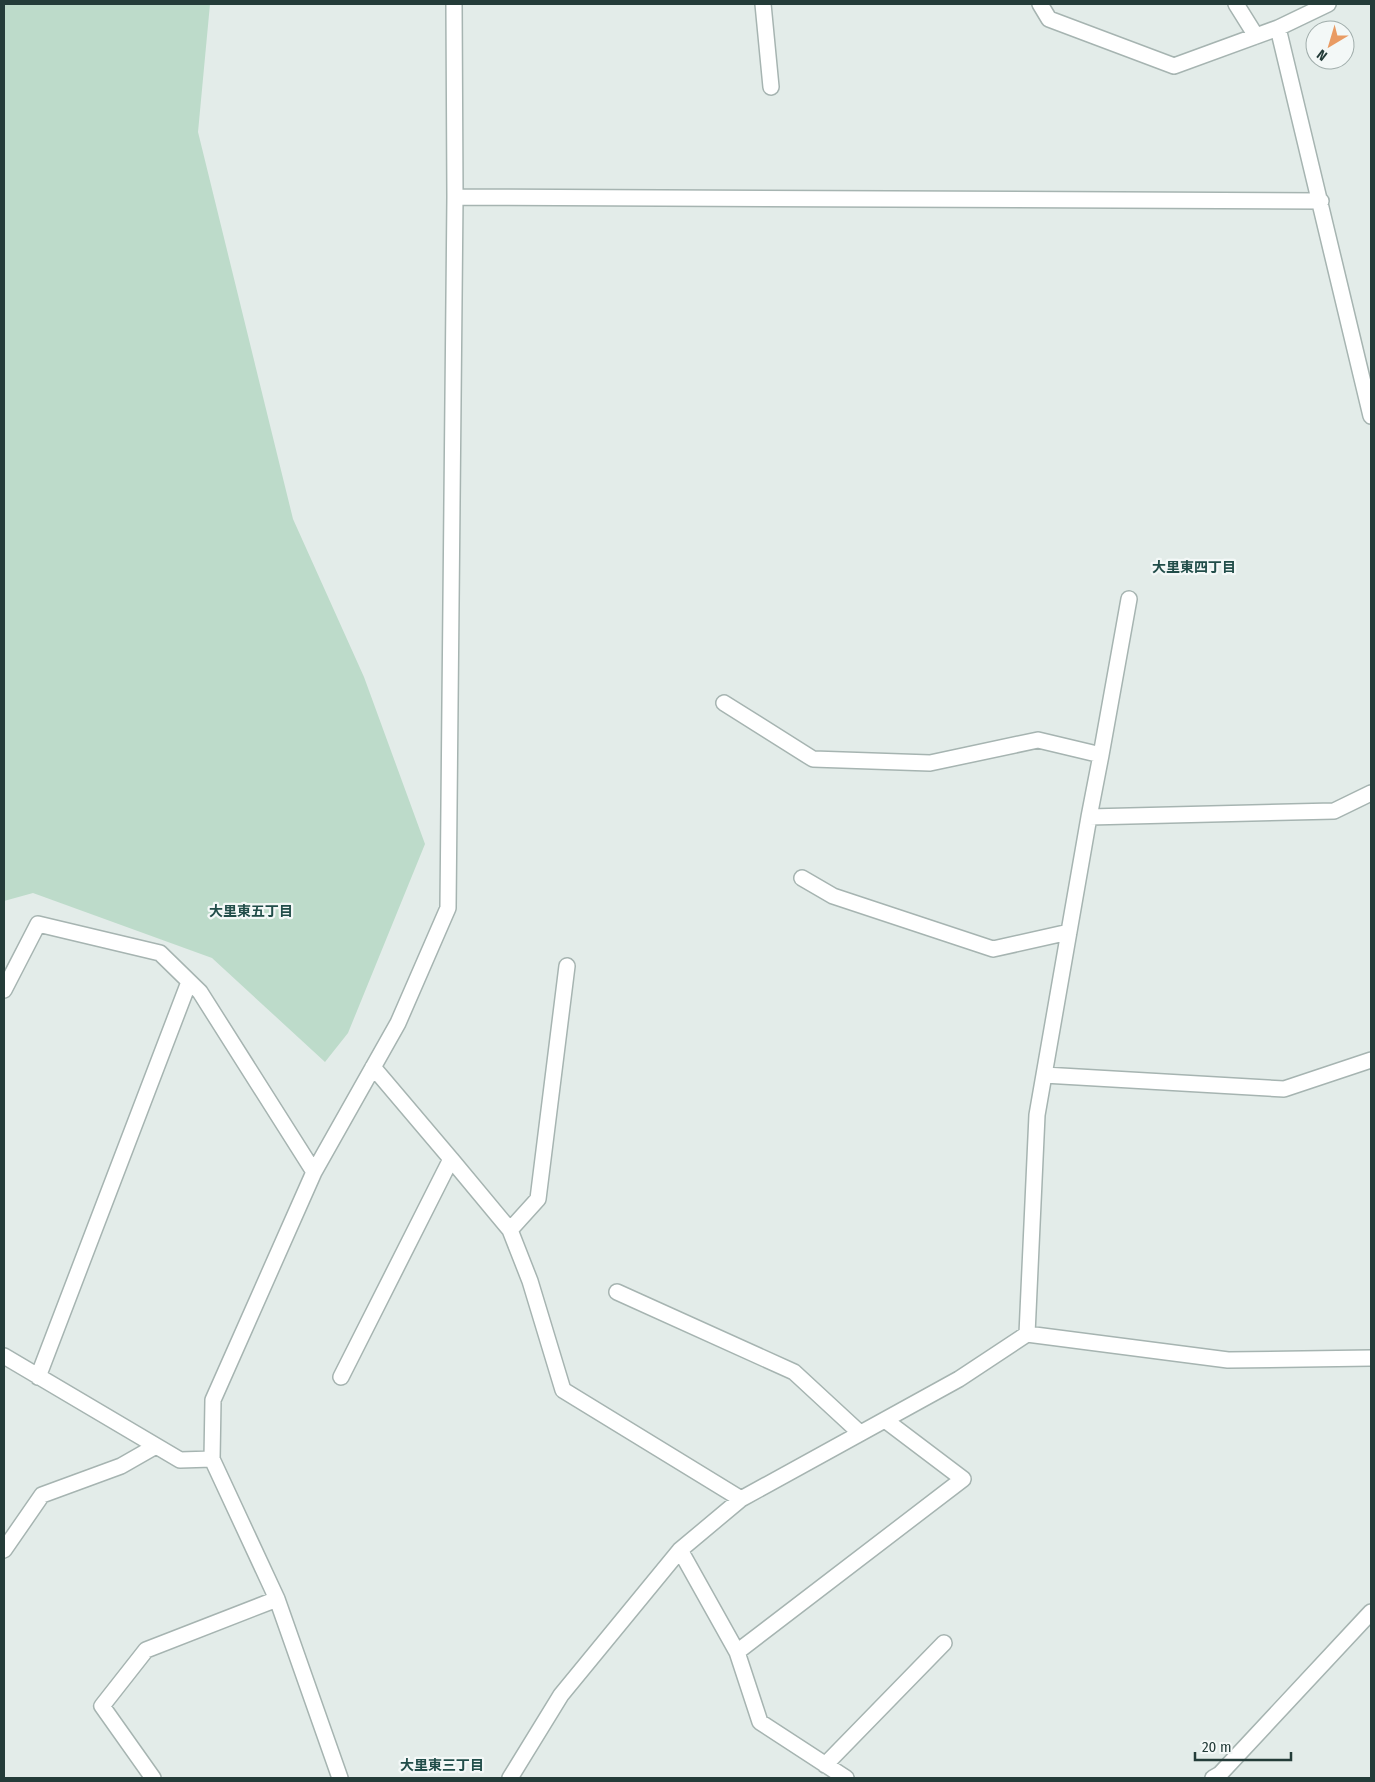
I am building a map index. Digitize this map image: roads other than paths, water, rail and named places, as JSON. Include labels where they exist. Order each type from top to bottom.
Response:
[{"type":"street","points":[[340,1778],[277,1599],[212,1459],[214,1400],[314,1172],[398,1023],[448,908],[455,196],[454,4]]},
{"type":"street","points":[[763,4],[771,87]]},
{"type":"street","points":[[1040,4],[1049,19],[1174,66],[1278,28],[1328,4]]},
{"type":"street","points":[[1236,4],[1256,36]]},
{"type":"street","points":[[1278,28],[1371,416]]},
{"type":"street","points":[[455,196],[1321,201]]},
{"type":"street","points":[[1027,1334],[1037,1115],[1129,600]]},
{"type":"street","points":[[724,703],[813,759],[930,763],[1038,740],[1101,755]]},
{"type":"street","points":[[1089,817],[1334,811],[1371,793]]},
{"type":"street","points":[[802,878],[833,896],[993,949],[1069,932]]},
{"type":"street","points":[[4,990],[38,924],[160,953],[200,992],[314,1172]]},
{"type":"street","points":[[510,1230],[538,1199],[567,966]]},
{"type":"street","points":[[38,1376],[189,982]]},
{"type":"street","points":[[1044,1074],[1284,1089],[1371,1060]]},
{"type":"street","points":[[373,1068],[510,1230],[530,1280],[563,1390],[741,1499]]},
{"type":"street","points":[[341,1377],[451,1159]]},
{"type":"street","points":[[617,1292],[794,1372],[860,1433]]},
{"type":"street","points":[[510,1778],[561,1695],[680,1550],[741,1499],[959,1379],[1027,1334],[1228,1360],[1371,1358]]},
{"type":"street","points":[[4,1356],[180,1460],[212,1459]]},
{"type":"street","points":[[736,1652],[962,1479],[885,1420]]},
{"type":"street","points":[[4,1550],[42,1495],[121,1466],[156,1446]]},
{"type":"street","points":[[680,1550],[736,1652],[760,1722],[846,1778]]},
{"type":"street","points":[[153,1778],[102,1706],[146,1650],[277,1599]]},
{"type":"street","points":[[1214,1778],[1220,1774],[1371,1612]]},
{"type":"street","points":[[825,1765],[944,1643]]},
{"type":"district","name":"大里東四丁目","points":[[1194,567]]},
{"type":"district","name":"大里東五丁目","points":[[251,911]]},
{"type":"district","name":"大里東三丁目","points":[[442,1765]]}]
